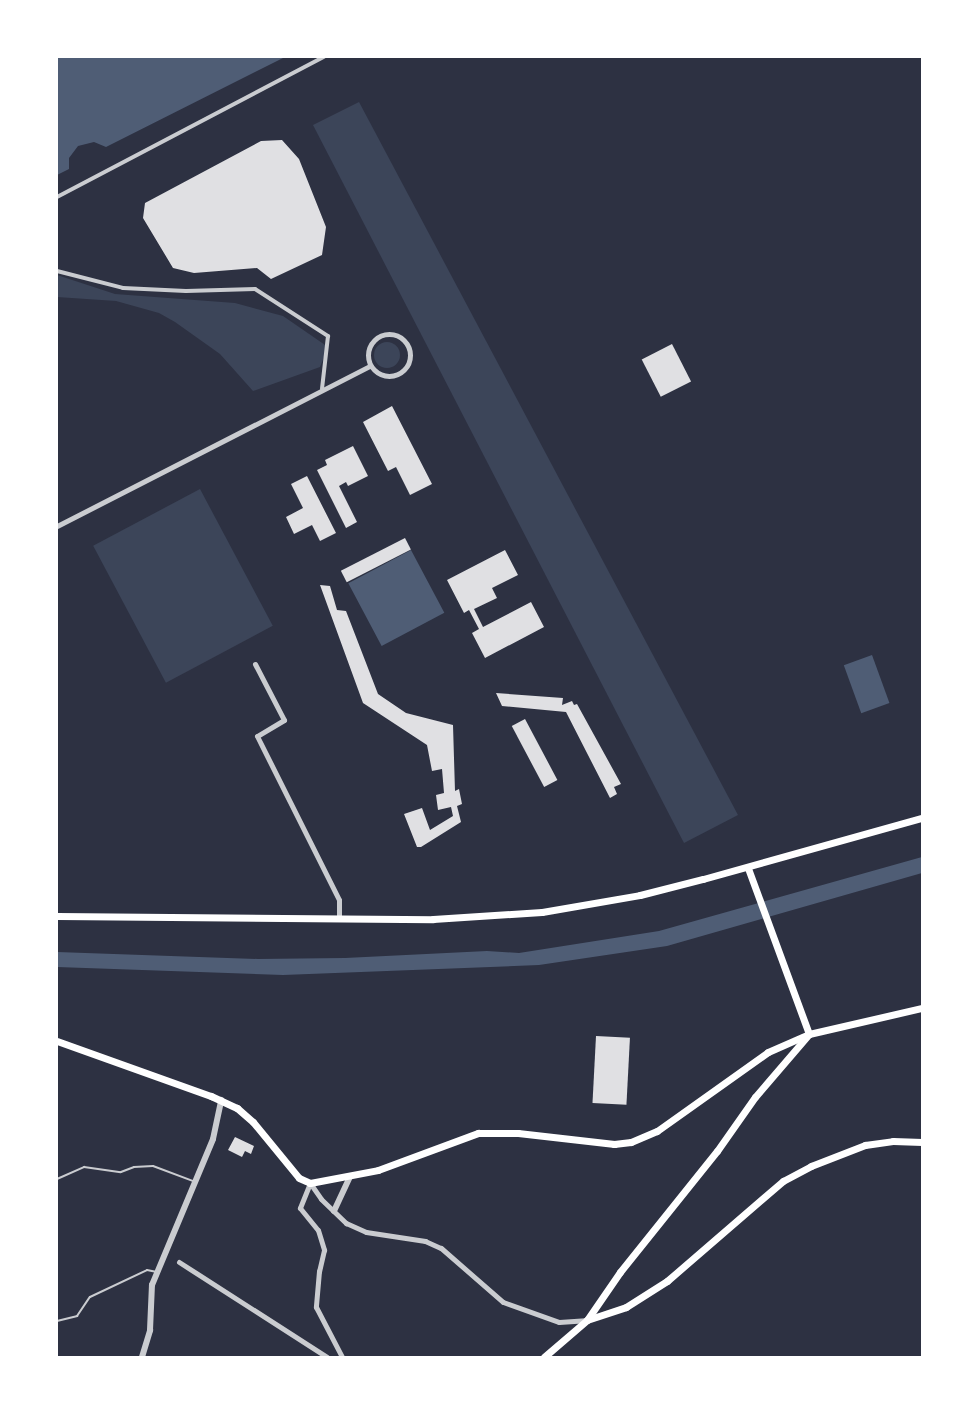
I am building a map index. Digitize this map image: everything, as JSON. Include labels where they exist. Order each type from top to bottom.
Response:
[{"type":"main road","points":[[57,916],[433,919],[542,912],[640,895],[748,868],[922,818]]},
{"type":"main road","points":[[748,868],[809,1034]]},
{"type":"main road","points":[[57,1041],[221,1100],[246,1115],[299,1178],[309,1183],[378,1170],[478,1133],[518,1133],[614,1144],[638,1140],[657,1131],[768,1052],[809,1034],[922,1008]]},
{"type":"main road","points":[[544,1357],[587,1320],[620,1272],[717,1151],[755,1097],[809,1034]]},
{"type":"main road","points":[[587,1320],[626,1307],[667,1281],[783,1181],[811,1166],[866,1145],[893,1141],[922,1142]]},
{"type":"street","points":[[57,197],[324,57]]},
{"type":"street","points":[[57,271],[123,288],[186,291],[255,289],[328,336],[322,389]]},
{"type":"street","points":[[392,333],[398,335],[408,345],[410,359],[402,371],[389,376],[375,371],[370,366],[369,346],[378,336],[392,333]]},
{"type":"street","points":[[57,526],[370,366]]},
{"type":"street","points":[[255,664],[284,720],[257,736],[339,900],[339,919]]},
{"type":"street","points":[[142,1357],[150,1330],[152,1285],[213,1139],[221,1100]]},
{"type":"street","points":[[334,1211],[350,1176]]},
{"type":"street","points":[[342,1357],[316,1307],[318,1271],[324,1250],[318,1230],[300,1208],[309,1183],[334,1211],[358,1230],[426,1241],[441,1248],[503,1302],[559,1322],[587,1320]]},
{"type":"street","points":[[179,1262],[327,1357]]},
{"type":"lane","points":[[57,1179],[84,1167],[121,1172],[134,1167],[153,1166],[196,1182]]},
{"type":"lane","points":[[57,1321],[77,1316],[90,1297],[147,1270],[158,1272]]},
{"type":"shaded area","points":[[57,57],[285,57],[106,147],[94,142],[78,146],[69,158],[69,169],[57,175]]},
{"type":"shaded area","points":[[359,102],[738,815],[684,843],[313,125]]},
{"type":"shaded area","points":[[57,275],[115,294],[235,303],[283,316],[328,347],[320,367],[253,391],[220,354],[175,322],[159,313],[116,301],[57,297]]},
{"type":"shaded area","points":[[387,342],[396,346],[400,355],[396,364],[387,368],[378,364],[374,355],[378,346]]},
{"type":"shaded area","points":[[200,489],[273,626],[166,683],[93,546]]},
{"type":"shaded area","points":[[411,550],[444,613],[382,646],[348,583]]},
{"type":"shaded area","points":[[872,655],[889,703],[861,713],[844,665]]},
{"type":"shaded area","points":[[922,857],[922,873],[667,946],[539,965],[283,975],[57,967],[57,952],[258,959],[345,958],[487,951],[519,953],[659,931]]},
{"type":"building","points":[[282,140],[299,159],[326,227],[322,255],[271,279],[257,268],[194,273],[173,268],[143,218],[145,203],[261,141]]},
{"type":"building","points":[[672,344],[691,381],[661,397],[642,359]]},
{"type":"building","points":[[392,406],[432,484],[410,495],[396,467],[388,471],[363,422]]},
{"type":"building","points":[[353,446],[368,476],[348,486],[346,482],[339,486],[357,522],[346,528],[317,470],[327,465],[325,460]]},
{"type":"building","points":[[307,476],[336,533],[320,541],[312,525],[294,534],[286,517],[303,508],[291,484]]},
{"type":"building","points":[[405,538],[411,550],[347,582],[341,571]]},
{"type":"building","points":[[505,550],[518,575],[492,588],[497,598],[474,609],[483,627],[531,602],[544,627],[485,658],[472,633],[479,629],[469,610],[464,613],[447,580]]},
{"type":"building","points":[[320,585],[330,586],[337,610],[346,611],[378,694],[406,713],[453,725],[455,791],[459,789],[462,804],[457,806],[461,822],[421,847],[417,847],[404,814],[422,808],[430,830],[453,816],[451,807],[438,810],[436,795],[444,793],[442,769],[432,771],[427,745],[363,703]]},
{"type":"building","points":[[496,693],[563,698],[562,705],[572,701],[574,705],[577,704],[621,784],[614,787],[617,794],[610,798],[566,712],[502,706]]},
{"type":"building","points":[[525,719],[557,780],[544,787],[512,726]]},
{"type":"building","points":[[596,1036],[630,1038],[626,1105],[592,1103]]},
{"type":"building","points":[[235,1137],[254,1146],[251,1154],[245,1151],[242,1157],[228,1150]]}]
